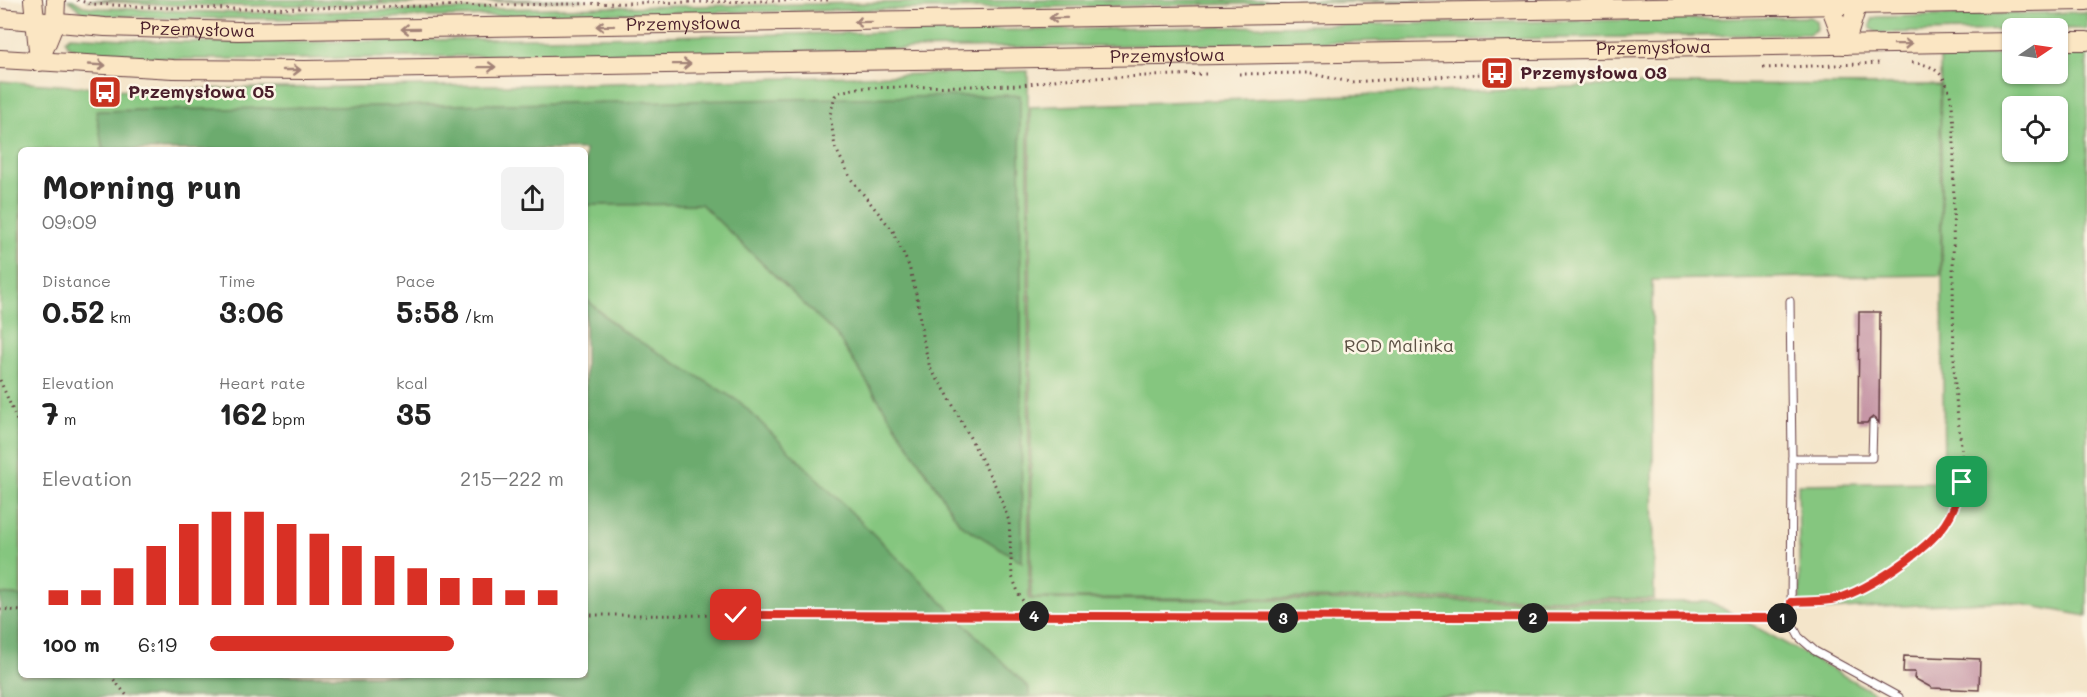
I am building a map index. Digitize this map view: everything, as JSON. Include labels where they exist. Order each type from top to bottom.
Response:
[{"type":"main road","points":[[33,0],[39,62]]},
{"type":"main road","points":[[39,62],[56,24],[56,0]]},
{"type":"main road","name":"Przemysłowa","points":[[0,18],[56,24],[172,30],[264,31],[1830,3],[2087,1]]},
{"type":"main road","points":[[1830,3],[1845,45]]},
{"type":"main road","points":[[1845,45],[1857,3]]},
{"type":"main road","points":[[2068,41],[2087,41]]},
{"type":"main road","name":"Przemysłowa","points":[[0,59],[173,69],[305,70],[2002,42]]},
{"type":"lane","points":[[1790,301],[1792,458],[1790,618],[1799,637],[1815,651],[1899,697]]},
{"type":"lane","points":[[1792,458],[1872,458],[1873,423]]},
{"type":"path","points":[[77,0],[92,4],[160,8],[240,9],[828,0]]},
{"type":"path","points":[[1791,602],[1833,600],[1874,583],[1929,541],[1944,525],[1957,503],[1962,482],[1956,406],[1953,278],[1954,126],[1951,96],[1945,80],[1933,68],[1909,62],[1898,62]]},
{"type":"path","points":[[1763,68],[1887,63]]},
{"type":"path","points":[[1236,74],[1306,73],[1350,82],[1482,74]]},
{"type":"path","points":[[1040,616],[1028,608],[1020,597],[1012,576],[1009,520],[996,487],[946,392],[930,368],[909,266],[893,231],[851,180],[836,147],[830,115],[835,96],[840,92],[857,88],[1022,85],[1061,80],[1214,74]]},
{"type":"path","points":[[0,380],[18,423]]},
{"type":"path","points":[[0,609],[18,611]]},
{"type":"path","points":[[588,615],[1790,618]]},
{"type":"path","points":[[113,678],[128,697]]},
{"type":"green space","points":[[68,0],[73,0],[83,6],[100,8],[238,13],[1058,0],[1490,0],[304,19],[94,15],[82,12]]},
{"type":"green space","points":[[86,0],[380,0],[380,4],[239,6]]},
{"type":"green space","points":[[382,0],[583,0],[382,4]]},
{"type":"green space","points":[[2087,12],[2087,29],[2068,29],[2068,18],[2002,18],[2002,30],[1878,33],[1871,29],[1870,25],[1873,18]]},
{"type":"green space","points":[[1810,17],[1816,21],[1817,29],[1809,34],[302,59],[180,59],[90,55],[69,47],[65,40],[70,36],[180,42],[302,42]]},
{"type":"green space","points":[[2068,53],[2087,53],[2087,616],[2004,601],[1800,611],[1798,484],[1944,482],[1940,56],[2002,54],[2002,84],[2068,84]]},
{"type":"green space","points":[[1028,71],[1029,599],[1711,602],[1882,697],[1029,697],[1028,688],[588,301],[588,205],[701,204],[837,336],[960,524],[1020,96],[97,111],[103,147],[18,147],[18,596],[0,594],[0,81],[130,90],[578,84]]},
{"type":"green space","name":"ROD Malinka","points":[[1649,84],[1940,85],[1941,275],[1652,280],[1654,599],[1031,598],[1030,107]]},
{"type":"green space","points":[[1020,95],[1022,562],[960,524],[837,336],[701,204],[588,205],[588,147],[102,147],[96,111]]},
{"type":"green space","points":[[588,301],[619,329],[740,402],[1029,688],[1029,697],[0,697],[0,594],[18,596],[18,678],[588,678]]},
{"type":"building","points":[[1859,312],[1880,312],[1879,423],[1873,417],[1867,423],[1858,423]]},
{"type":"building","points":[[1904,656],[1980,659],[1979,690],[1932,688],[1914,678],[1915,672],[1903,672]]},
{"type":"place","name":"Przemysłowa 03","points":[[1497,73]]},
{"type":"place","name":"Przemysłowa 05","points":[[105,92]]},
{"type":"route","points":[[736,615],[1790,618],[1791,602],[1833,600],[1852,594],[1874,583],[1900,564],[1929,541],[1944,525],[1957,503],[1962,482]]}]
